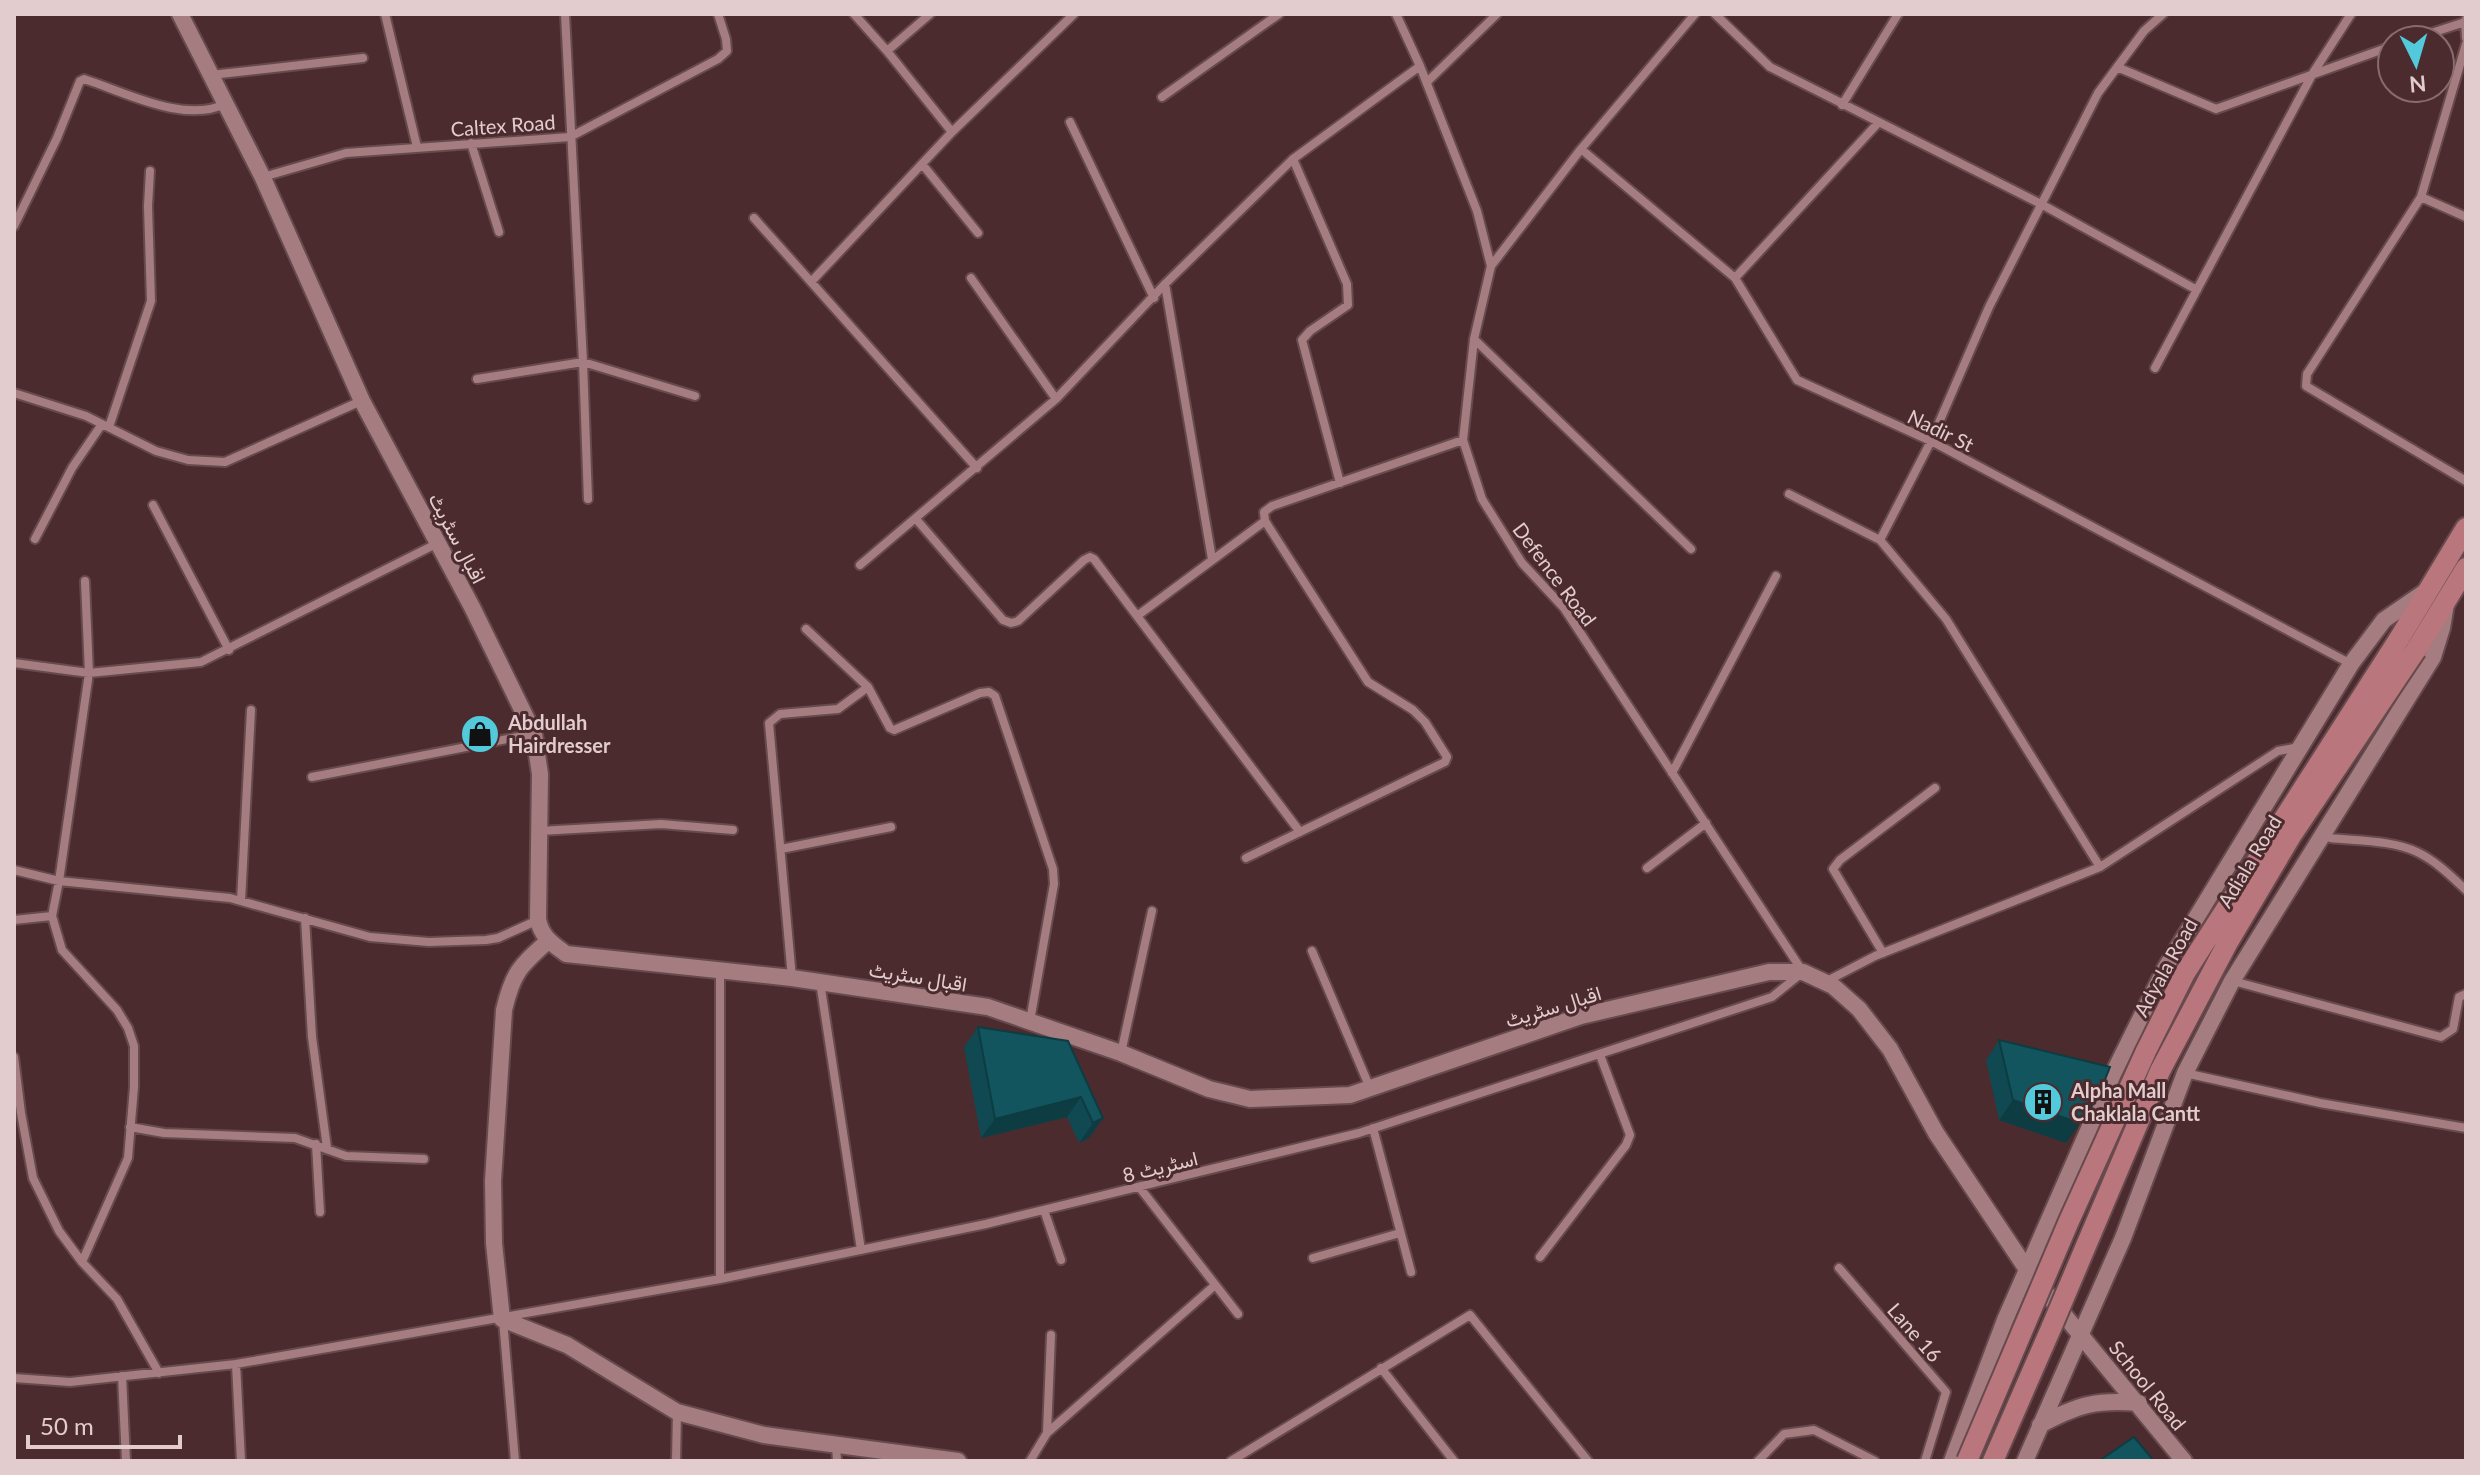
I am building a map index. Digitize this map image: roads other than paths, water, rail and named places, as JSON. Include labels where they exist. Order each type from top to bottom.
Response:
[{"type":"main road","name":"Adyala Road","points":[[1967,1461],[2069,1221],[2185,973],[2399,639],[2438,594],[2466,528]]},
{"type":"main road","name":"Adiala Road","points":[[1993,1461],[2148,1100],[2227,944],[2291,836],[2416,650],[2438,594],[2466,568]]},
{"type":"street","name":"اقبال سٹریٹ","points":[[180,14],[263,178],[362,401],[534,734],[540,774],[538,919],[548,941],[566,954],[820,981],[988,1007],[1121,1053],[1209,1089],[1250,1099],[1350,1095],[1581,1016],[1769,972],[1803,972],[1825,982],[1859,1009],[1890,1049],[1936,1133],[2028,1271],[2080,1335]]},
{"type":"street","points":[[385,14],[417,147]]},
{"type":"street","points":[[565,14],[588,499]]},
{"type":"street","name":"Caltex Road","points":[[263,178],[346,153],[570,137],[718,59],[727,51],[718,14]]},
{"type":"street","points":[[854,14],[952,132]]},
{"type":"street","points":[[887,51],[930,14]]},
{"type":"street","points":[[811,282],[952,132],[1074,14]]},
{"type":"street","points":[[1162,97],[1279,14]]},
{"type":"street","name":"Defence Road","points":[[1396,14],[1427,82],[1477,211],[1491,266],[1474,339],[1463,440],[1482,499],[1522,563],[1564,608],[1803,972]]},
{"type":"street","points":[[1427,82],[1497,14]]},
{"type":"street","points":[[1491,266],[1581,149],[1695,14]]},
{"type":"street","points":[[1715,14],[1770,67],[2041,204],[2197,290]]},
{"type":"street","points":[[1842,105],[1898,14]]},
{"type":"street","points":[[2155,368],[2313,73],[2351,14]]},
{"type":"street","points":[[1880,540],[1931,441],[1989,307],[2098,93],[2158,15]]},
{"type":"street","points":[[2465,20],[2466,38]]},
{"type":"street","points":[[2466,44],[2421,197],[2307,374],[2306,386],[2466,481]]},
{"type":"street","points":[[2117,67],[2216,109],[2376,51]]},
{"type":"street","points":[[210,76],[363,58]]},
{"type":"street","points":[[860,565],[1056,399],[1165,284],[1293,159],[1420,66]]},
{"type":"street","points":[[14,226],[57,138],[80,81],[84,79],[191,112],[225,104]]},
{"type":"street","points":[[1070,122],[1154,298]]},
{"type":"street","points":[[1735,278],[1878,123]]},
{"type":"street","points":[[471,143],[499,232]]},
{"type":"street","name":"Nadir St","points":[[1581,149],[1735,278],[1797,380],[1931,441],[2351,664]]},
{"type":"street","points":[[1293,159],[1349,295],[1348,305],[1302,340],[1340,483]]},
{"type":"street","points":[[922,164],[978,233]]},
{"type":"street","points":[[35,539],[72,468],[105,426],[151,301],[150,171]]},
{"type":"street","points":[[2421,197],[2466,217]]},
{"type":"street","points":[[754,218],[977,468]]},
{"type":"street","points":[[971,278],[1056,399]]},
{"type":"street","points":[[1165,284],[1212,559]]},
{"type":"street","points":[[1474,339],[1691,549]]},
{"type":"street","points":[[477,379],[583,362],[695,396]]},
{"type":"street","points":[[14,393],[86,416],[156,451],[188,460],[225,462],[362,401]]},
{"type":"street","points":[[1246,858],[1445,762],[1447,757],[1425,722],[1413,710],[1368,682],[1265,521],[1264,512],[1272,506],[1463,440]]},
{"type":"street","points":[[1789,494],[1880,540],[1946,619],[2100,867]]},
{"type":"street","points":[[153,505],[229,650]]},
{"type":"street","points":[[916,519],[1003,620],[1011,623],[1018,621],[1090,557],[1094,559],[1300,832]]},
{"type":"street","points":[[1137,616],[1265,521]]},
{"type":"street","points":[[14,663],[89,673],[201,662],[438,543]]},
{"type":"street","points":[[1672,773],[1776,576]]},
{"type":"street","points":[[82,1262],[128,1158],[134,1046],[117,1010],[62,950],[52,916],[89,673],[85,581]]},
{"type":"street","points":[[1952,1461],[2005,1320],[2113,1074],[2165,969],[2351,664],[2384,620],[2438,594],[2466,586]]},
{"type":"street","points":[[2025,1461],[2123,1238],[2185,1073],[2232,981],[2433,657],[2442,628],[2438,594]]},
{"type":"street","points":[[806,629],[868,687],[894,730],[980,693],[989,692],[995,696],[1053,869],[1054,884],[1030,1021]]},
{"type":"street","points":[[792,978],[769,723],[780,714],[838,709],[868,687]]},
{"type":"street","points":[[241,901],[251,710]]},
{"type":"street","points":[[312,777],[534,734]]},
{"type":"street","points":[[1825,982],[1883,953],[2100,867],[2278,751],[2300,747]]},
{"type":"street","points":[[1883,953],[1833,869],[1840,860],[1935,788]]},
{"type":"street","points":[[1647,868],[1706,823]]},
{"type":"street","points":[[540,831],[661,824],[733,830]]},
{"type":"street","points":[[781,849],[891,827]]},
{"type":"street","points":[[2323,833],[2330,838],[2417,852],[2441,867],[2466,890]]},
{"type":"street","points":[[14,870],[59,881],[241,901],[370,937],[429,942],[498,938],[538,919]]},
{"type":"street","points":[[1121,1053],[1152,911]]},
{"type":"street","points":[[14,920],[52,916]]},
{"type":"street","points":[[305,918],[312,1037],[327,1148]]},
{"type":"street","points":[[515,1461],[494,1243],[493,1181],[504,1010],[510,983],[520,966],[548,941]]},
{"type":"street","points":[[1312,951],[1370,1088]]},
{"type":"street","points":[[720,969],[720,1279]]},
{"type":"street","name":"اسٹریٹ 8","points":[[14,1378],[70,1382],[236,1364],[720,1279],[1044,1210],[1373,1128],[1772,997],[1803,972]]},
{"type":"street","points":[[820,981],[861,1250]]},
{"type":"street","points":[[2232,981],[2441,1037],[2453,1029],[2459,997],[2466,994]]},
{"type":"street","points":[[1540,1257],[1626,1145],[1630,1135],[1600,1055]]},
{"type":"street","points":[[14,1057],[18,1113],[33,1178],[59,1231],[82,1262],[117,1299],[159,1373]]},
{"type":"street","points":[[2185,1073],[2320,1103],[2466,1128]]},
{"type":"street","points":[[130,1127],[164,1133],[295,1138],[346,1156],[424,1159]]},
{"type":"street","points":[[1373,1128],[1411,1272]]},
{"type":"street","points":[[316,1144],[320,1212]]},
{"type":"street","points":[[1140,1188],[1238,1314]]},
{"type":"street","points":[[1044,1210],[1061,1260]]},
{"type":"street","points":[[1313,1258],[1400,1233]]},
{"type":"street","name":"Lane 16","points":[[1839,1268],[1946,1392],[1925,1461]]},
{"type":"street","points":[[1030,1461],[1047,1433],[1214,1286]]},
{"type":"street","points":[[1231,1461],[1470,1315],[1588,1461]]},
{"type":"street","points":[[502,1319],[567,1345],[677,1412],[836,1453],[958,1461]]},
{"type":"street","points":[[1047,1433],[1051,1335]]},
{"type":"street","name":"School Road","points":[[2080,1335],[2184,1461]]},
{"type":"street","points":[[236,1364],[241,1461]]},
{"type":"street","points":[[1381,1368],[1454,1461]]},
{"type":"street","points":[[122,1376],[126,1461]]},
{"type":"street","points":[[2040,1425],[2071,1408],[2090,1403],[2110,1400],[2139,1403]]},
{"type":"street","points":[[676,1461],[677,1412]]},
{"type":"street","points":[[1758,1461],[1784,1434],[1814,1430],[1875,1461]]},
{"type":"place","name":"Abdullah Hairdresser","points":[[480,734]]},
{"type":"place","name":"Alpha Mall Chaklala Cantt","points":[[2043,1102]]}]
